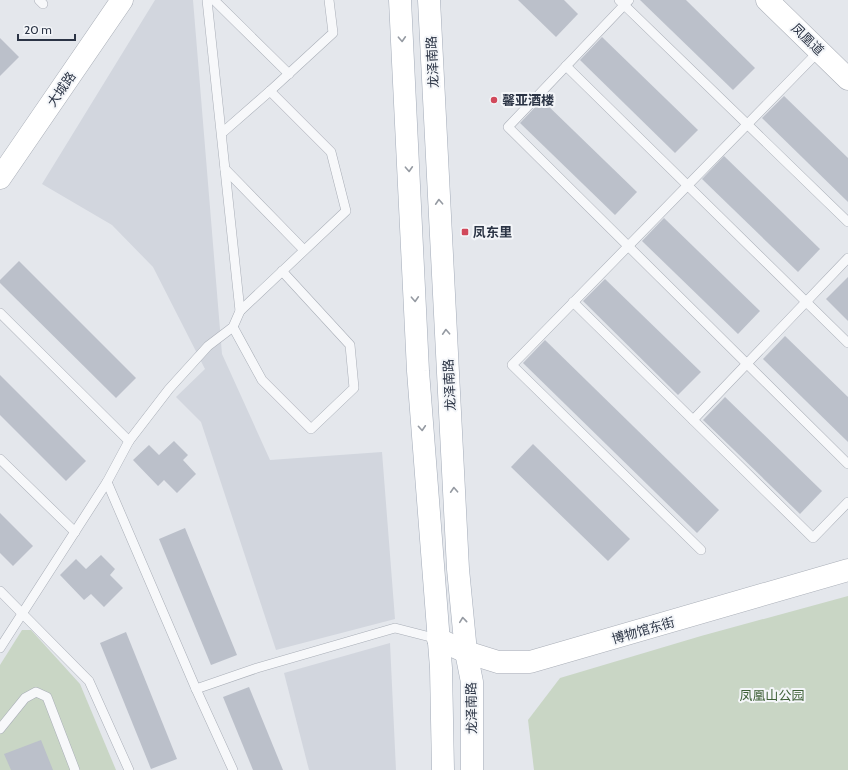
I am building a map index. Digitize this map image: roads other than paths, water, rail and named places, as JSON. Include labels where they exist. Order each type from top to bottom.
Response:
[{"type":"main road","name":"大城路","points":[[0,178],[122,0]]},
{"type":"main road","points":[[400,0],[418,371],[441,668],[443,770]]},
{"type":"main road","name":"龙泽南路","points":[[429,0],[458,569],[466,652],[472,682],[472,770]]},
{"type":"main road","name":"凤凰道","points":[[767,0],[848,79]]},
{"type":"main road","name":"博物馆东街","points":[[438,639],[466,652],[498,662],[530,662],[848,570]]},
{"type":"lane","points":[[206,0],[222,133],[240,311]]},
{"type":"lane","points":[[214,0],[289,74]]},
{"type":"lane","points":[[222,133],[333,33],[329,0]]},
{"type":"lane","points":[[848,222],[624,2],[508,127],[848,464]]},
{"type":"lane","points":[[701,550],[512,365],[819,51]]},
{"type":"lane","points":[[566,66],[848,343]]},
{"type":"lane","points":[[0,648],[107,482],[129,441],[169,389],[208,346],[233,327],[240,311],[346,211],[331,152],[270,91]]},
{"type":"lane","points":[[225,169],[304,250]]},
{"type":"lane","points":[[693,420],[848,258]]},
{"type":"lane","points":[[233,327],[262,380],[311,429],[354,388],[350,345],[282,271]]},
{"type":"lane","points":[[573,302],[813,538],[848,502]]},
{"type":"lane","points":[[0,313],[129,441]]},
{"type":"lane","points":[[0,459],[75,532]]},
{"type":"lane","points":[[107,482],[196,689],[233,770]]},
{"type":"lane","points":[[0,591],[89,681],[128,770]]},
{"type":"lane","points":[[196,689],[257,668],[395,628],[438,639]]},
{"type":"lane","points":[[0,729],[25,698],[36,692],[47,697],[75,770]]},
{"type":"place","name":"馨亚酒楼","points":[[494,100]]},
{"type":"place","name":"凤东里","points":[[465,232]]},
{"type":"park label","name":"凤凰山公园","points":[[772,695]]}]
